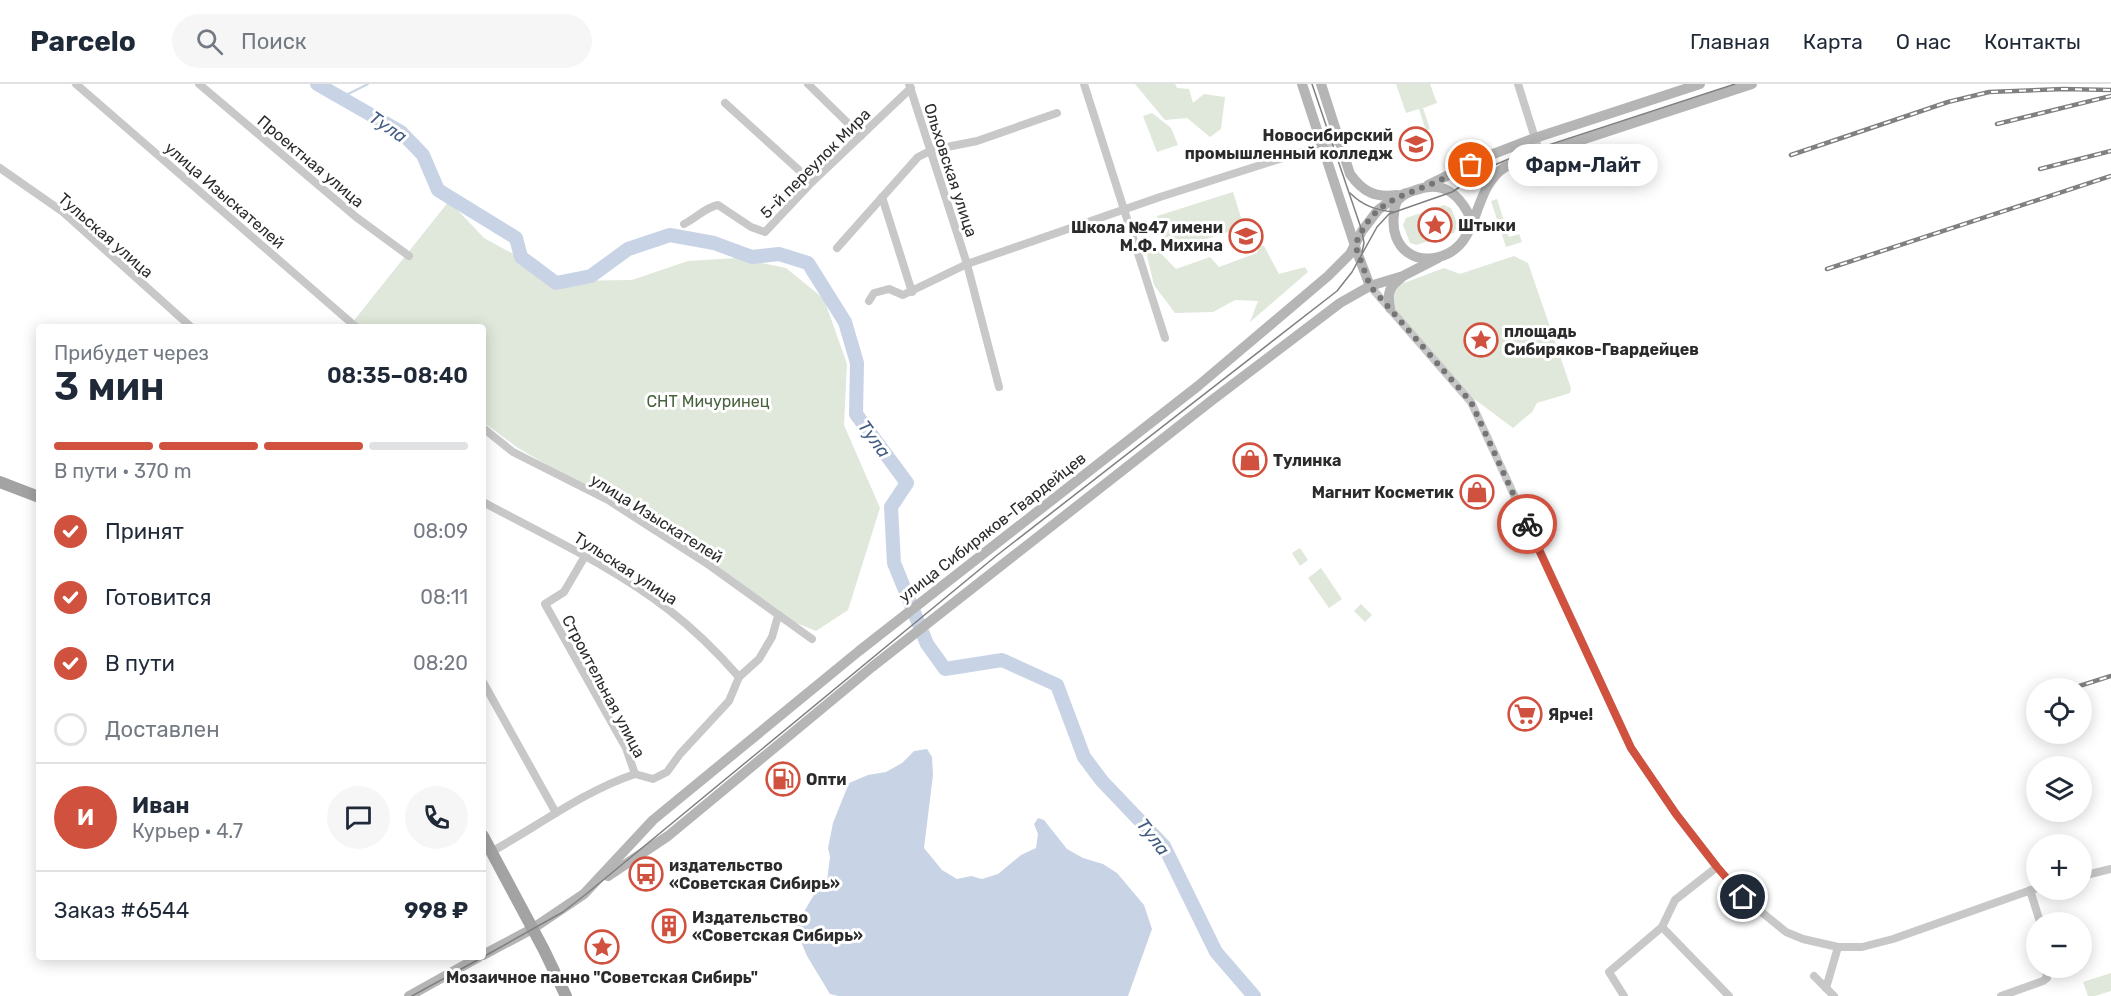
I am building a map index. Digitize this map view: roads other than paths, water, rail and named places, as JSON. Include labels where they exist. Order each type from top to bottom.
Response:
[{"type":"main road","points":[[1302,84],[1370,286]]},
{"type":"main road","points":[[1321,84],[1350,174],[1369,194],[1384,196],[1406,193],[1426,186],[1488,156],[1535,138],[1700,84]]},
{"type":"main road","points":[[1406,193],[1397,201],[1395,207],[1392,225],[1397,239],[1408,253],[1424,260],[1438,258],[1452,252],[1462,242],[1470,230],[1486,189],[1497,172],[1505,167],[1752,84]]},
{"type":"main road","points":[[1426,186],[1439,186],[1452,192],[1466,208],[1472,221]]},
{"type":"main road","name":"улица Сибиряков-Гвардейцев","points":[[593,886],[653,820],[989,547],[1198,386],[1335,271],[1350,254],[1368,221],[1378,210],[1394,198],[1406,193]]},
{"type":"main road","name":"улица Сибиряков-Гвардейцев","points":[[486,953],[532,929],[668,836],[872,668],[1003,564],[1340,303],[1370,286],[1403,276],[1438,258]]},
{"type":"main road","points":[[1390,308],[1387,294],[1393,284],[1403,276]]},
{"type":"main road","points":[[0,482],[36,496]]},
{"type":"main road","points":[[486,843],[566,996]]},
{"type":"main road","points":[[410,996],[474,960]]},
{"type":"street","name":"улица Изыскателей","points":[[76,84],[353,324]]},
{"type":"street","name":"Проектная улица","points":[[199,84],[356,217],[409,256]]},
{"type":"street","points":[[808,84],[861,136]]},
{"type":"street","points":[[1084,84],[1166,338]]},
{"type":"street","points":[[1518,84],[1540,154]]},
{"type":"street","name":"5-й переулок Мира","points":[[684,224],[713,205],[718,205],[751,227],[765,232],[812,182],[910,86]]},
{"type":"street","name":"Ольховская улица","points":[[910,86],[967,264],[999,387]]},
{"type":"street","points":[[725,103],[812,182]]},
{"type":"street","points":[[837,248],[918,157],[932,150],[977,141],[1057,113]]},
{"type":"street","points":[[869,301],[874,293],[889,289],[903,295],[967,264],[1339,140]]},
{"type":"street","name":"Тульская улица","points":[[0,168],[63,212],[188,324]]},
{"type":"street","points":[[882,197],[912,292]]},
{"type":"street","points":[[1370,286],[1471,402],[1631,748],[1670,806],[1743,897],[1786,932],[1803,939],[1838,947],[1862,946],[1893,939],[2026,892]]},
{"type":"street","name":"улица Изыскателей","points":[[486,430],[513,452],[608,500],[709,565],[812,639]]},
{"type":"street","name":"Тульская улица","points":[[486,504],[576,550],[669,610],[739,676]]},
{"type":"street","name":"Строительная улица","points":[[585,556],[564,592],[545,604],[626,748],[635,774]]},
{"type":"street","points":[[491,852],[556,813],[619,780],[635,774],[653,779],[667,772],[680,754],[729,701],[739,676],[759,659],[772,637],[778,616]]},
{"type":"street","points":[[486,687],[556,813]]},
{"type":"street","points":[[1624,996],[1610,972],[1662,927],[1675,900],[1717,867]]},
{"type":"street","points":[[2092,874],[2111,869]]},
{"type":"street","points":[[1662,927],[1729,996]]},
{"type":"street","points":[[1826,988],[1838,947]]},
{"type":"street","points":[[1814,976],[1834,996]]},
{"type":"street","points":[[2001,996],[2047,978]]},
{"type":"water","points":[[927,749],[932,757],[933,775],[924,848],[942,870],[957,879],[971,876],[982,879],[998,874],[1021,855],[1036,848],[1038,834],[1034,824],[1038,818],[1044,820],[1067,849],[1083,858],[1103,864],[1117,873],[1144,905],[1152,929],[1128,996],[838,996],[830,994],[807,956],[795,927],[815,893],[827,881],[830,857],[828,848],[833,823],[849,783],[868,775],[886,772],[902,763],[914,751]]},
{"type":"waterway","name":"Тула","points":[[317,84],[401,132],[423,155],[438,190],[516,238],[521,257],[556,283],[591,276],[628,249],[670,235],[714,243],[752,257],[779,254],[808,263],[845,322],[857,363],[856,414],[907,483],[891,507],[894,563],[927,644],[945,669],[1002,660],[1057,685],[1084,757],[1102,781],[1164,846],[1216,952],[1254,996]]},
{"type":"waterway","name":"Тула","points":[[318,85],[344,96],[368,84]]},
{"type":"tram line","points":[[1312,84],[1362,231],[1364,243],[1362,252]]},
{"type":"tram line","points":[[486,955],[563,912],[585,895],[996,556],[1337,291],[1352,272],[1377,227],[1389,214],[1452,192],[1492,166],[1521,154],[1735,84]]},
{"type":"tram line","points":[[1350,193],[1370,207],[1394,212]]},
{"type":"tram line","points":[[412,996],[478,960]]},
{"type":"railway","points":[[1791,155],[1948,102],[1989,92],[2111,90]]},
{"type":"railway","points":[[1997,124],[2111,96]]},
{"type":"railway","points":[[2040,169],[2111,151]]},
{"type":"railway","points":[[1827,269],[2111,176]]},
{"type":"railway","points":[[2092,682],[2111,676]]},
{"type":"place","name":"Новосибирский промышленный колледж","points":[[1416,144]]},
{"type":"place","name":"Фарм-Лайт","points":[[1471,165]]},
{"type":"place","name":"Штыки","points":[[1435,225]]},
{"type":"place","name":"Школа №47 имени М.Ф. Михина","points":[[1246,236]]},
{"type":"place","name":"площадь Сибиряков-Гвардейцев","points":[[1481,340]]},
{"type":"place","name":"Тулинка","points":[[1250,460]]},
{"type":"place","name":"Магнит Косметик","points":[[1477,492]]},
{"type":"place","name":"Ярче!","points":[[1525,714]]},
{"type":"place","name":"Опти","points":[[783,779]]},
{"type":"place","name":"издательство «Советская Сибирь»","points":[[646,874]]},
{"type":"place","name":"Издательство «Советская Сибирь»","points":[[669,926]]},
{"type":"place","name":"Мозаичное панно \"Советская Сибирь\"","points":[[602,947]]},
{"type":"park label","name":"СНТ Мичуринец","points":[[708,401]]}]
